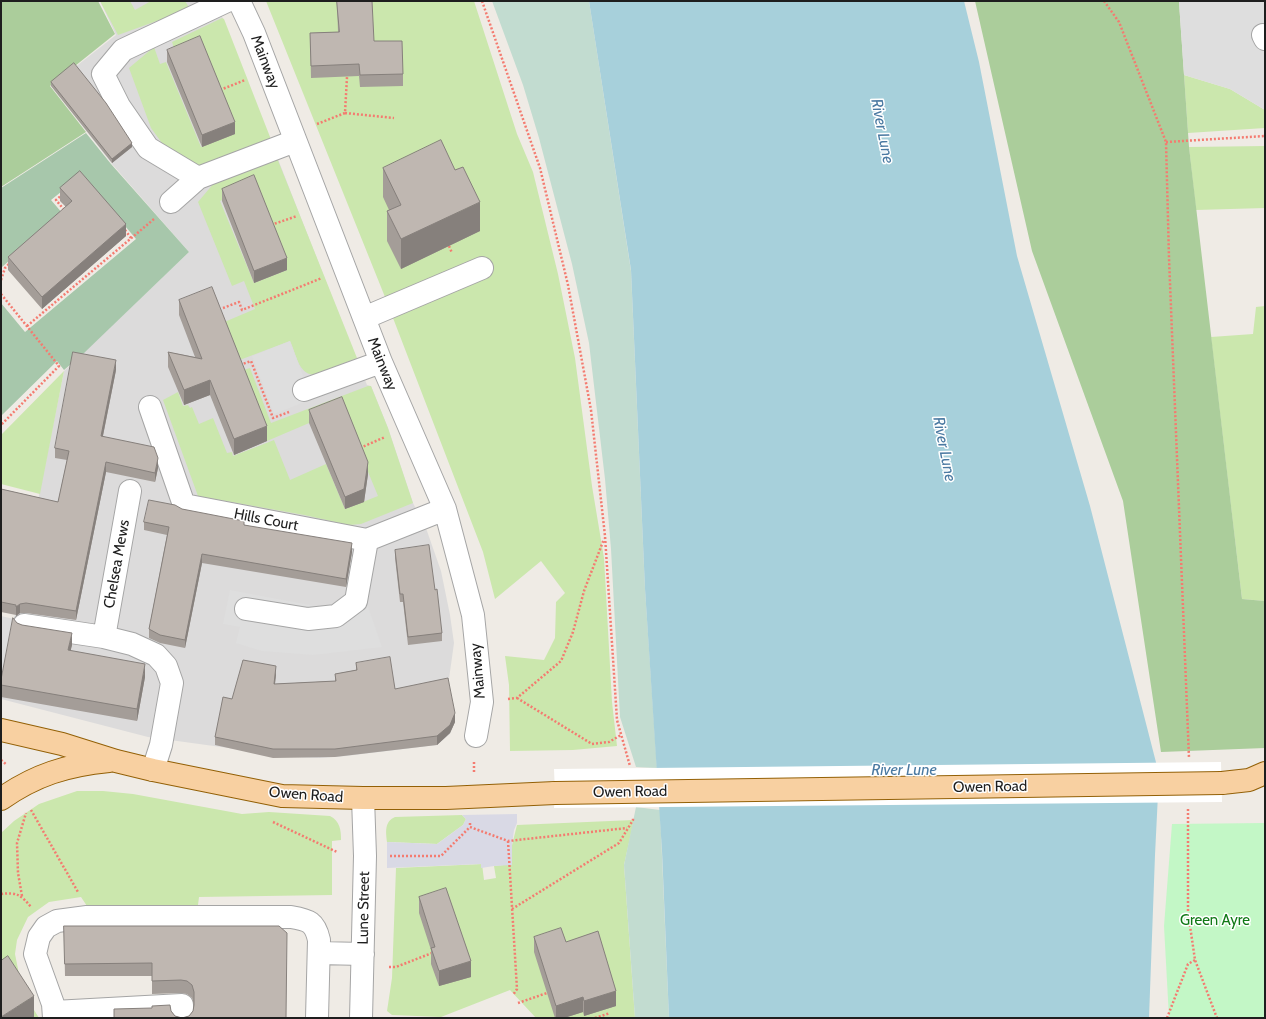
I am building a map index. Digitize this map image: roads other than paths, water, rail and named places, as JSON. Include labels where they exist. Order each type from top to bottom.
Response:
[{"type":"main road","name":"Owen Road","points":[[1,730],[62,744],[116,761],[153,770],[282,796],[446,798],[555,793],[1222,783],[1260,779]]},
{"type":"main road","points":[[1,799],[20,786],[49,772],[87,763],[116,761]]},
{"type":"street","points":[[198,178],[148,148],[119,106],[103,74],[123,50],[227,1]]},
{"type":"street","name":"Mainway","points":[[240,1],[254,33],[380,362],[445,509],[473,615],[482,702],[476,736]]},
{"type":"street","points":[[172,202],[198,178],[294,138]]},
{"type":"street","points":[[364,318],[482,268]]},
{"type":"street","points":[[304,390],[380,362]]},
{"type":"street","name":"Hills Court","points":[[150,407],[184,504],[367,540]]},
{"type":"street","name":"Chelsea Mews","points":[[104,637],[130,491]]},
{"type":"street","points":[[246,609],[308,619],[336,616],[356,602],[367,540],[445,509]]},
{"type":"street","points":[[24,625],[104,637],[132,644],[156,655],[166,666],[172,683],[161,745],[153,770]]},
{"type":"street","name":"Lune Street","points":[[361,1018],[365,856],[363,798]]},
{"type":"street","points":[[182,1018],[182,1005],[54,1015],[53,1004],[35,954],[39,937],[46,927],[58,921],[87,917],[302,918],[311,922],[317,930],[319,947],[317,1018]]},
{"type":"street","points":[[319,947],[362,961]]},
{"type":"water","name":"River Lune","points":[[589,1],[964,1],[979,62],[1017,256],[1090,506],[1159,774],[1149,1018],[669,1018],[662,851],[645,589],[631,270]]},
{"type":"park label","name":"Green Ayre","points":[[1215,921]]}]
